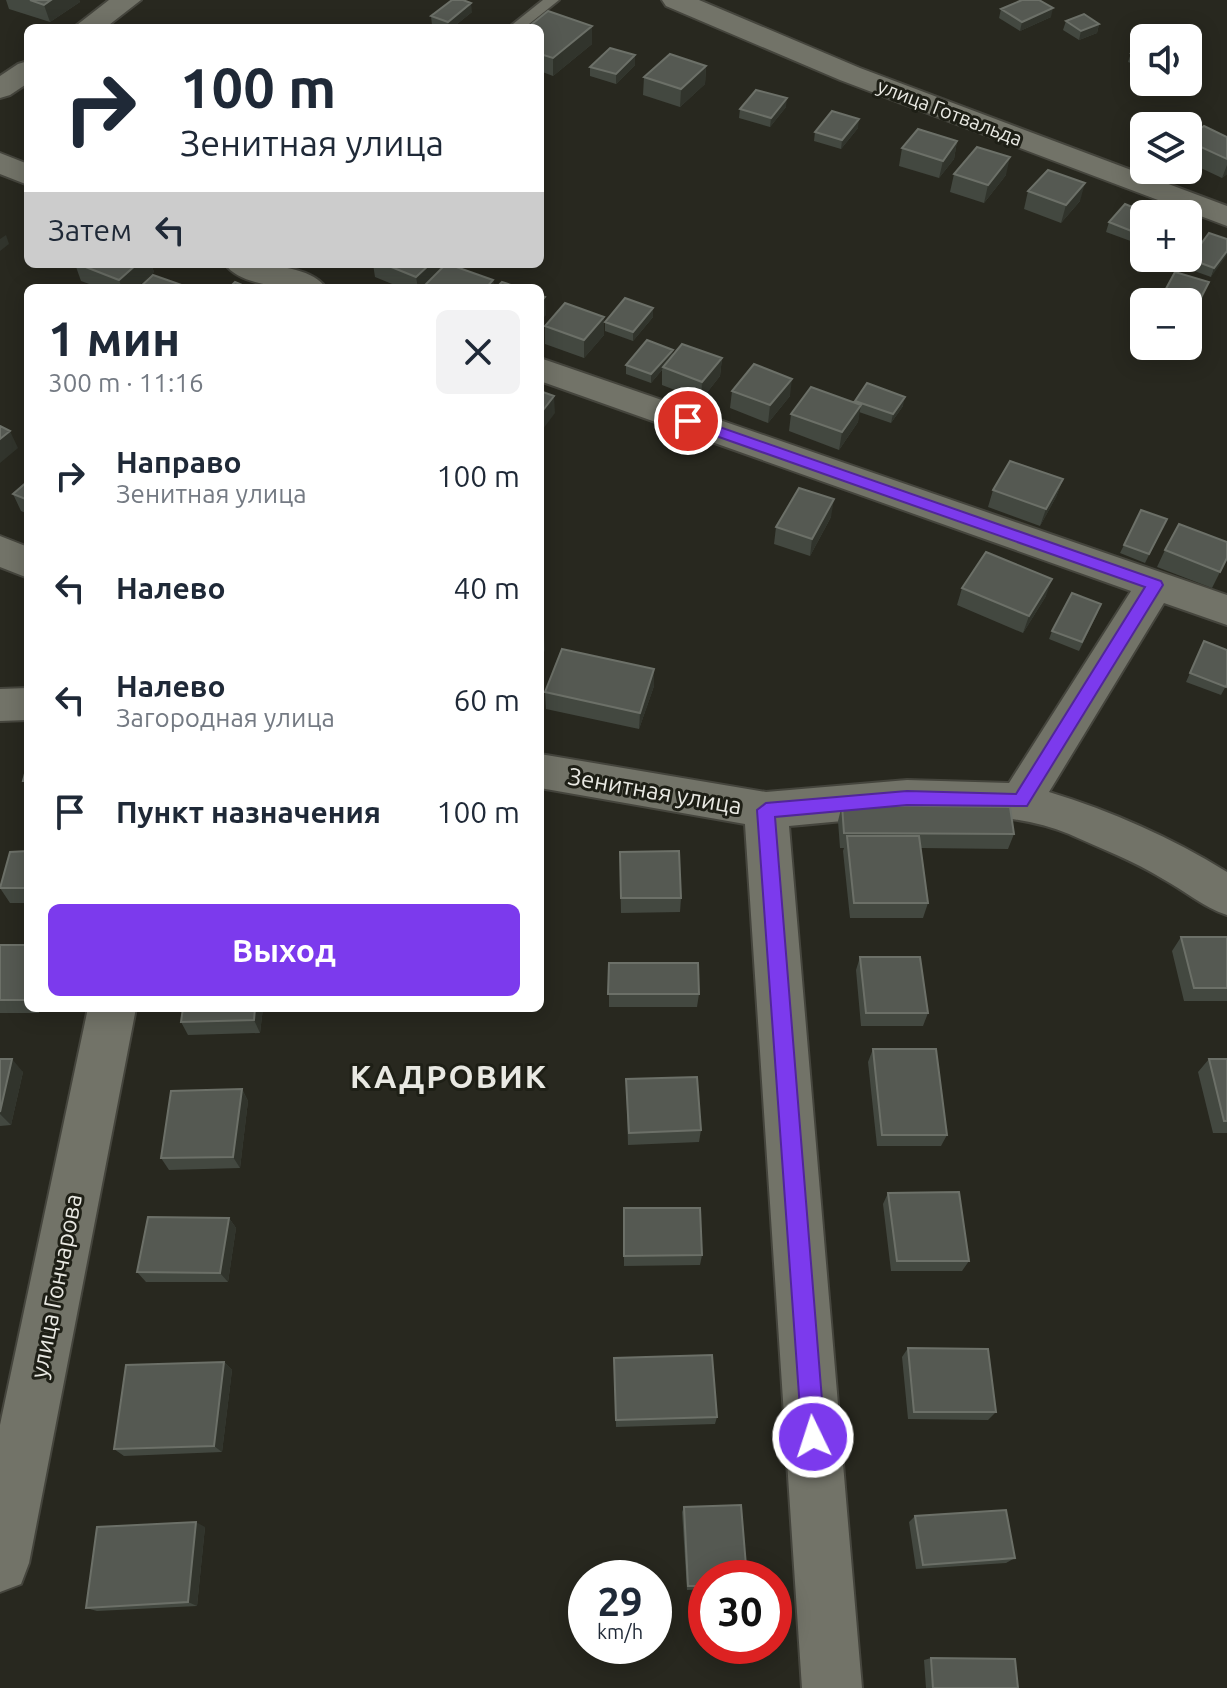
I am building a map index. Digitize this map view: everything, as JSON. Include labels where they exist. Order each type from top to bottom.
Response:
[{"type":"street","points":[[93,24],[127,0]]},
{"type":"street","name":"улица Готвальда","points":[[676,0],[850,74],[1227,217]]},
{"type":"street","points":[[0,89],[24,73]]},
{"type":"street","points":[[0,162],[24,174]]},
{"type":"street","points":[[252,268],[298,284]]},
{"type":"street","points":[[544,370],[1227,610]]},
{"type":"street","points":[[0,550],[24,562]]},
{"type":"street","points":[[1021,801],[1155,585]]},
{"type":"street","points":[[0,705],[24,704]]},
{"type":"street","name":"Зенитная улица","points":[[544,772],[766,810],[907,798],[1021,801],[1078,819],[1124,839],[1177,864],[1227,896]]},
{"type":"street","points":[[766,810],[832,1688]]},
{"type":"street","name":"улица Гончарова","points":[[0,1563],[111,1012]]},
{"type":"lane","points":[[520,24],[552,0]]},
{"type":"building","points":[[30,0],[51,0],[44,5]]},
{"type":"building","points":[[452,0],[471,3],[448,22],[431,16]]},
{"type":"building","points":[[1022,0],[1039,0],[1053,8],[1022,22],[1001,9]]},
{"type":"building","points":[[548,11],[592,26],[553,58],[544,55],[544,24],[532,24]]},
{"type":"building","points":[[1084,14],[1099,24],[1081,31],[1066,21]]},
{"type":"building","points":[[610,48],[635,55],[616,74],[590,67]]},
{"type":"building","points":[[670,54],[706,66],[681,89],[644,77]]},
{"type":"building","points":[[756,90],[787,98],[771,118],[740,109]]},
{"type":"building","points":[[832,111],[859,119],[842,140],[815,132]]},
{"type":"building","points":[[1202,127],[1227,137],[1227,159],[1202,147]]},
{"type":"building","points":[[918,129],[957,141],[943,161],[902,148]]},
{"type":"building","points":[[977,147],[1010,157],[988,185],[954,174]]},
{"type":"building","points":[[1048,170],[1085,183],[1066,205],[1028,191]]},
{"type":"building","points":[[1125,204],[1130,206],[1130,230],[1109,222]]},
{"type":"building","points":[[1209,233],[1227,239],[1227,251],[1214,268],[1202,264],[1202,243]]},
{"type":"building","points":[[88,268],[132,268],[119,280]]},
{"type":"building","points":[[394,268],[426,268],[416,277]]},
{"type":"building","points":[[442,268],[459,268],[493,280],[490,284],[426,284]]},
{"type":"building","points":[[1175,272],[1209,282],[1202,296],[1202,288],[1166,288]]},
{"type":"building","points":[[153,275],[179,284],[143,284]]},
{"type":"building","points":[[625,298],[653,308],[633,332],[605,322]]},
{"type":"building","points":[[565,303],[604,317],[584,340],[545,326]]},
{"type":"building","points":[[647,340],[673,350],[651,374],[626,365]]},
{"type":"building","points":[[682,344],[722,358],[702,382],[663,367]]},
{"type":"building","points":[[754,364],[792,379],[770,405],[732,391]]},
{"type":"building","points":[[867,383],[905,397],[893,414],[855,401]]},
{"type":"building","points":[[811,387],[861,405],[842,432],[791,414]]},
{"type":"building","points":[[544,392],[554,396],[544,409]]},
{"type":"building","points":[[0,426],[10,431],[0,439]]},
{"type":"building","points":[[1010,461],[1063,479],[1046,509],[993,490]]},
{"type":"building","points":[[24,484],[24,498],[13,494]]},
{"type":"building","points":[[799,488],[834,499],[812,539],[776,527]]},
{"type":"building","points":[[1141,510],[1167,519],[1149,554],[1124,545]]},
{"type":"building","points":[[1179,524],[1227,542],[1227,558],[1220,572],[1165,550]]},
{"type":"building","points":[[986,552],[1052,579],[1029,616],[962,588]]},
{"type":"building","points":[[1072,593],[1101,604],[1082,642],[1052,631]]},
{"type":"building","points":[[1204,641],[1227,650],[1226,687],[1190,673]]},
{"type":"building","points":[[562,649],[654,669],[640,713],[545,692]]},
{"type":"building","points":[[842,805],[1010,807],[1014,834],[844,833]]},
{"type":"building","points":[[847,836],[919,836],[928,903],[854,903]]},
{"type":"building","points":[[24,851],[24,888],[0,888],[10,852]]},
{"type":"building","points":[[679,851],[681,898],[621,898],[620,852]]},
{"type":"building","points":[[1181,937],[1227,937],[1227,988],[1194,988]]},
{"type":"building","points":[[0,945],[24,945],[24,1000],[0,1000]]},
{"type":"building","points":[[860,957],[920,957],[928,1013],[866,1013]]},
{"type":"building","points":[[609,963],[698,963],[699,994],[608,994]]},
{"type":"building","points":[[182,1012],[255,1012],[254,1020],[181,1022]]},
{"type":"building","points":[[873,1049],[936,1049],[947,1135],[882,1135]]},
{"type":"building","points":[[0,1059],[12,1059],[0,1112]]},
{"type":"building","points":[[1209,1059],[1227,1059],[1227,1121],[1224,1121]]},
{"type":"building","points":[[697,1077],[701,1130],[629,1133],[626,1079]]},
{"type":"building","points":[[242,1089],[233,1157],[161,1158],[171,1091]]},
{"type":"building","points":[[959,1192],[969,1261],[897,1261],[888,1193]]},
{"type":"building","points":[[624,1208],[700,1208],[702,1255],[624,1256]]},
{"type":"building","points":[[148,1217],[229,1218],[220,1273],[137,1272]]},
{"type":"building","points":[[908,1348],[988,1349],[996,1412],[914,1412]]},
{"type":"building","points":[[712,1355],[717,1417],[616,1420],[614,1358]]},
{"type":"building","points":[[224,1362],[214,1446],[114,1449],[126,1365]]},
{"type":"building","points":[[741,1505],[746,1560],[688,1560],[688,1586],[684,1507]]},
{"type":"building","points":[[1006,1510],[1015,1558],[923,1565],[915,1516]]},
{"type":"building","points":[[196,1522],[188,1602],[86,1608],[97,1527]]},
{"type":"building","points":[[931,1658],[1015,1659],[1018,1688],[933,1688]]},
{"type":"district","name":"КАДРОВИК","points":[[449,1076]]},
{"type":"route","points":[[688,421],[1155,585],[1021,801],[907,798],[766,810],[813,1437]]}]
